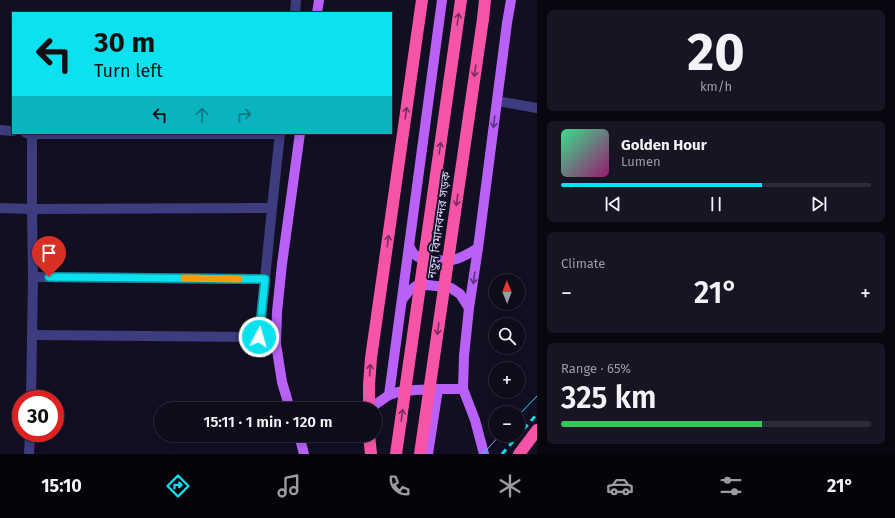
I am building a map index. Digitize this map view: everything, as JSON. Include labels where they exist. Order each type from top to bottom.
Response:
[{"type":"highway","points":[[369,402],[371,358],[422,0]]},
{"type":"highway","name":"নতুন বিমানবন্দর সড়ক","points":[[396,454],[461,0]]},
{"type":"highway","name":"নতুন বিমানবন্দর সড়ক","points":[[420,454],[485,0]]},
{"type":"highway","points":[[519,454],[537,430]]},
{"type":"highway","points":[[370,442],[371,454]]},
{"type":"main road","points":[[317,12],[319,0]]},
{"type":"main road","points":[[389,395],[442,0]]},
{"type":"main road","points":[[484,454],[475,420],[463,389],[464,356],[469,308],[511,0]]},
{"type":"main road","points":[[288,402],[282,382],[276,344],[276,312],[300,134]]},
{"type":"main road","points":[[409,246],[415,255],[424,259],[444,261],[464,257],[478,248]]},
{"type":"main road","points":[[402,300],[409,291],[416,286],[428,285],[451,288],[460,294],[469,308]]},
{"type":"main road","points":[[379,402],[389,395],[398,392],[438,388],[463,389]]},
{"type":"main road","points":[[428,454],[438,388]]},
{"type":"main road","points":[[301,442],[304,454]]},
{"type":"street","points":[[295,12],[296,0]]},
{"type":"street","points":[[497,101],[537,108]]},
{"type":"street","points":[[0,130],[12,131]]},
{"type":"street","points":[[29,134],[33,277],[31,390]]},
{"type":"street","points":[[0,208],[272,208],[280,134]]},
{"type":"street","points":[[33,277],[265,279],[272,208],[101,209]]},
{"type":"street","points":[[33,335],[259,337],[265,279],[97,278]]},
{"type":"street","points":[[29,454],[30,442]]},
{"type":"tram line","points":[[525,409],[537,396]]},
{"type":"tram line","points":[[483,454],[494,442]]},
{"type":"railway","points":[[502,454],[537,414]]},
{"type":"slow traffic","points":[[184,278],[239,279]]},
{"type":"route","points":[[49,277],[265,279],[259,337]]}]
